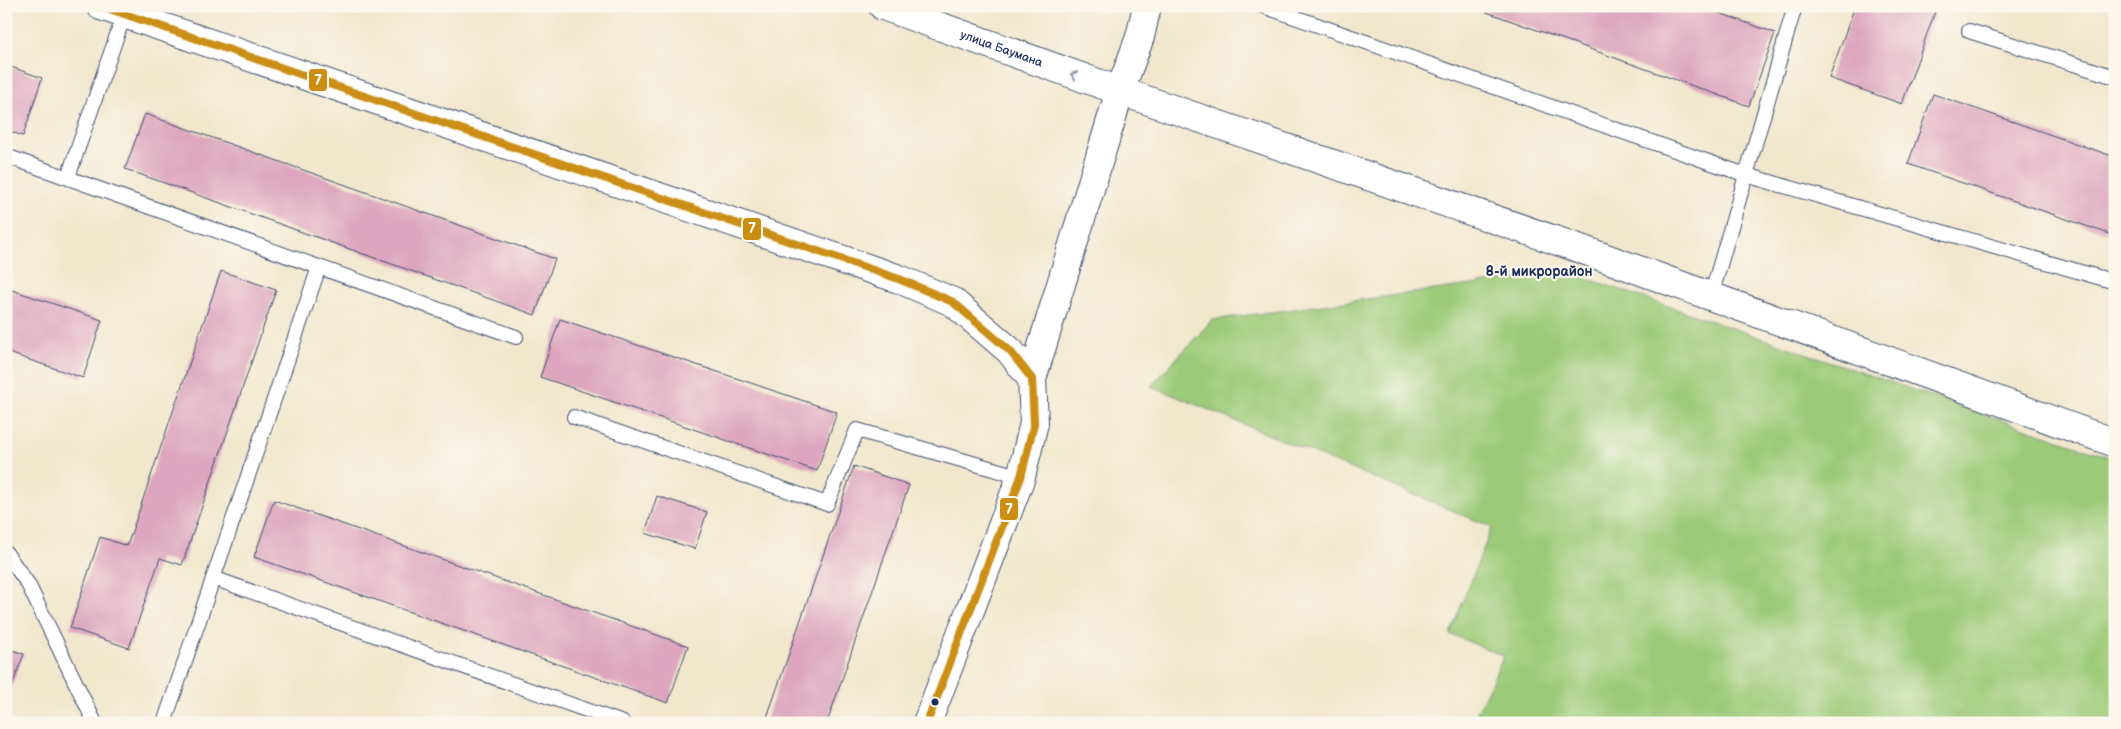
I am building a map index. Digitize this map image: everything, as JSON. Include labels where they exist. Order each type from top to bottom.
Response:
[{"type":"street","name":"улица Баумана","points":[[883,6],[1120,91],[1578,248],[2115,443]]},
{"type":"street","points":[[927,723],[1021,476],[1034,423],[1032,379],[1120,91],[1140,37],[1147,6]]},
{"type":"street","points":[[113,11],[898,279],[953,302],[1010,351],[1032,379]]},
{"type":"lane","points":[[1263,6],[1746,175],[2115,282]]},
{"type":"lane","points":[[1711,296],[1795,6]]},
{"type":"lane","points":[[68,178],[113,11]]},
{"type":"lane","points":[[1969,31],[2115,78]]},
{"type":"lane","points":[[6,156],[516,337]]},
{"type":"lane","points":[[164,723],[319,267]]},
{"type":"lane","points":[[574,418],[828,504],[857,430],[1021,476]]},
{"type":"lane","points":[[6,553],[28,584],[95,723]]},
{"type":"lane","points":[[213,578],[623,723]]},
{"type":"green space","points":[[1568,272],[2115,459],[2115,723],[1472,723],[1504,656],[1450,634],[1492,527],[1151,386],[1212,320]]},
{"type":"building","points":[[1470,6],[1700,6],[1775,33],[1749,106]]},
{"type":"building","points":[[1855,6],[1937,6],[1902,104],[1829,78]]},
{"type":"building","points":[[6,65],[42,78],[23,136],[6,130]]},
{"type":"building","points":[[1933,94],[2115,157],[2115,236],[1908,164]]},
{"type":"building","points":[[145,114],[555,259],[535,315],[125,169]]},
{"type":"building","points":[[221,271],[276,290],[182,565],[160,558],[129,648],[70,628],[100,537],[127,546]]},
{"type":"building","points":[[6,288],[102,320],[83,378],[6,352]]},
{"type":"building","points":[[560,319],[837,412],[817,471],[540,377]]},
{"type":"building","points":[[854,466],[909,485],[827,723],[765,723]]},
{"type":"building","points":[[657,496],[707,512],[695,549],[645,533]]},
{"type":"building","points":[[274,500],[688,646],[668,703],[254,557]]},
{"type":"building","points":[[6,648],[24,654],[6,702]]},
{"type":"transit line","name":"7","points":[[101,6],[899,279],[953,302],[1010,351],[1032,379],[1034,423],[1021,477],[927,723]]},
{"type":"district","name":"8-й микрорайон","points":[[1539,271]]}]
